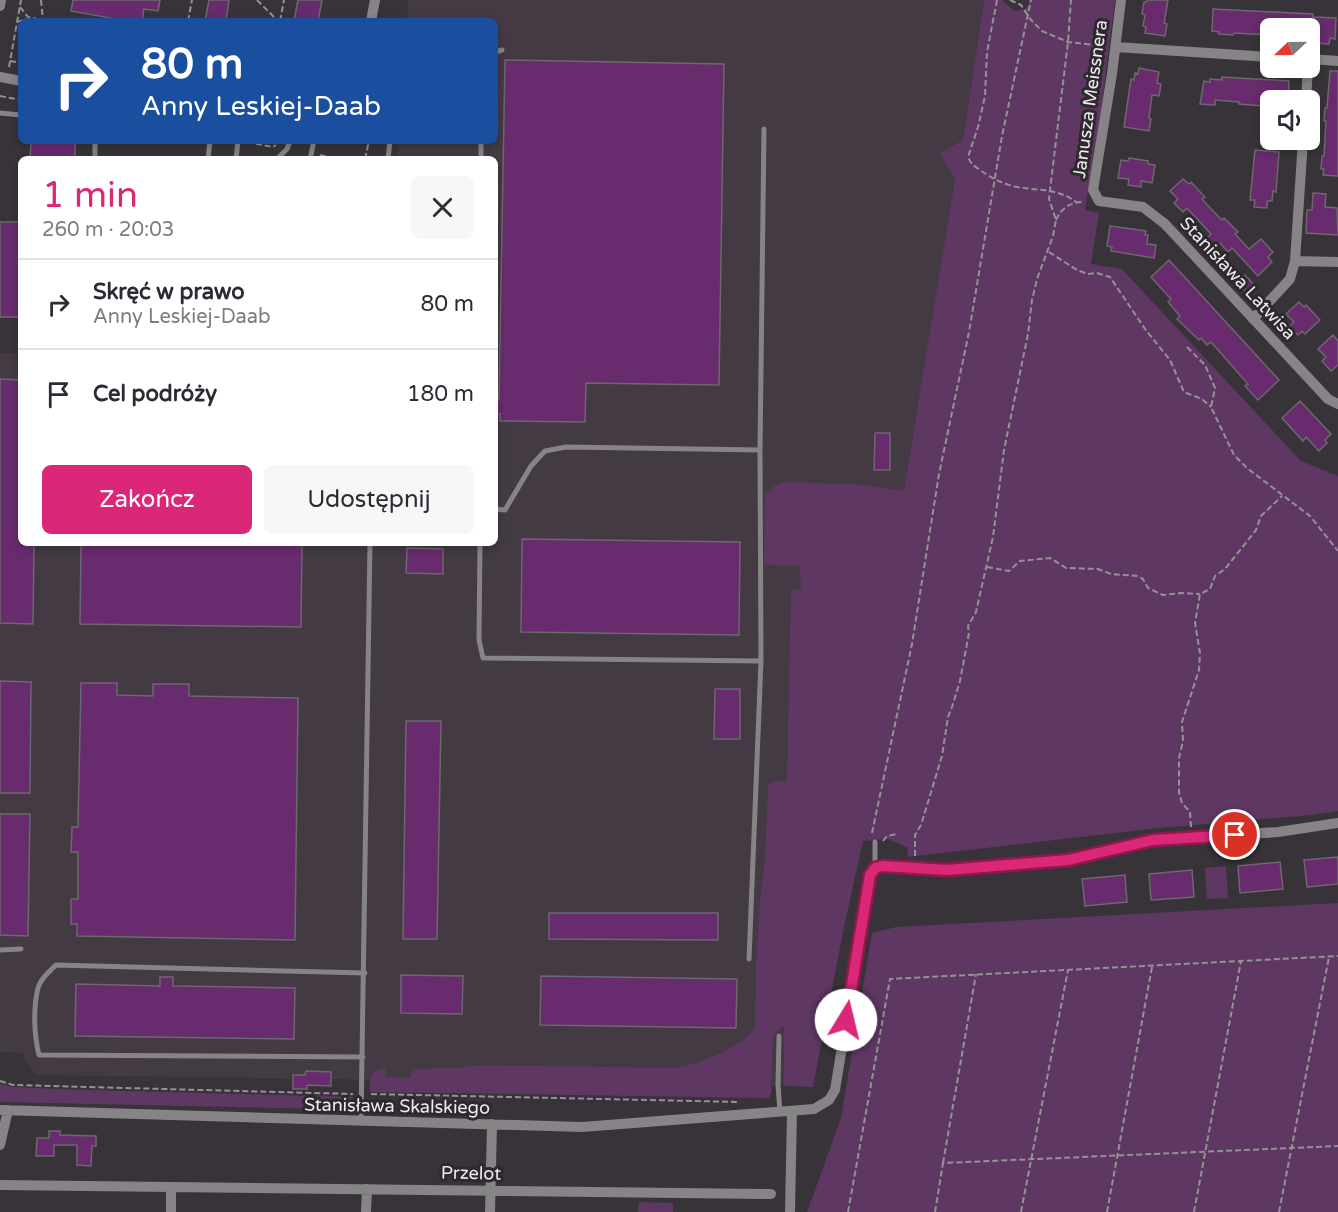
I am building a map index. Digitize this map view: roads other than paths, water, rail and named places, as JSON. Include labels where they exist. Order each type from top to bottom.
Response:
[{"type":"street","points":[[0,6],[1,0]]},
{"type":"street","points":[[372,18],[375,0]]},
{"type":"street","name":"Janusza Meissnera","points":[[1099,201],[1093,190],[1116,47],[1120,0]]},
{"type":"street","points":[[1116,47],[1260,56]]},
{"type":"street","points":[[1320,60],[1338,61]]},
{"type":"street","points":[[3,77],[18,80]]},
{"type":"street","points":[[1253,319],[1290,279],[1295,261],[1302,150]]},
{"type":"street","name":"Stanisława Latwisa","points":[[1099,201],[1143,207],[1165,224],[1328,399],[1338,404]]},
{"type":"street","points":[[1295,261],[1338,262]]},
{"type":"street","points":[[875,868],[883,866],[947,870],[1068,860],[1153,840],[1278,832],[1338,823]]},
{"type":"street","name":"Stanisława Skalskiego","points":[[4,1110],[582,1127],[814,1109],[830,1100],[835,1090],[870,875],[875,868]]},
{"type":"street","points":[[0,1145],[4,1110]]},
{"type":"street","points":[[790,1212],[792,1111]]},
{"type":"street","points":[[490,1212],[492,1124]]},
{"type":"street","name":"Przelot","points":[[0,1185],[771,1194]]},
{"type":"street","points":[[171,1187],[171,1212]]},
{"type":"street","points":[[366,1212],[367,1189]]},
{"type":"lane","points":[[0,113],[18,115]]},
{"type":"lane","points":[[749,959],[761,661],[760,450],[764,129]]},
{"type":"lane","points":[[280,156],[289,144]]},
{"type":"lane","points":[[498,509],[505,510],[531,466],[545,451],[566,447],[760,450]]},
{"type":"lane","points":[[361,1122],[370,546]]},
{"type":"lane","points":[[480,546],[479,640],[483,658],[761,661]]},
{"type":"lane","points":[[875,842],[875,868]]},
{"type":"lane","points":[[0,950],[21,949]]},
{"type":"lane","points":[[363,1057],[39,1055],[34,1035],[38,987],[45,975],[56,965],[365,973]]},
{"type":"lane","points":[[779,1036],[780,1112]]}]
